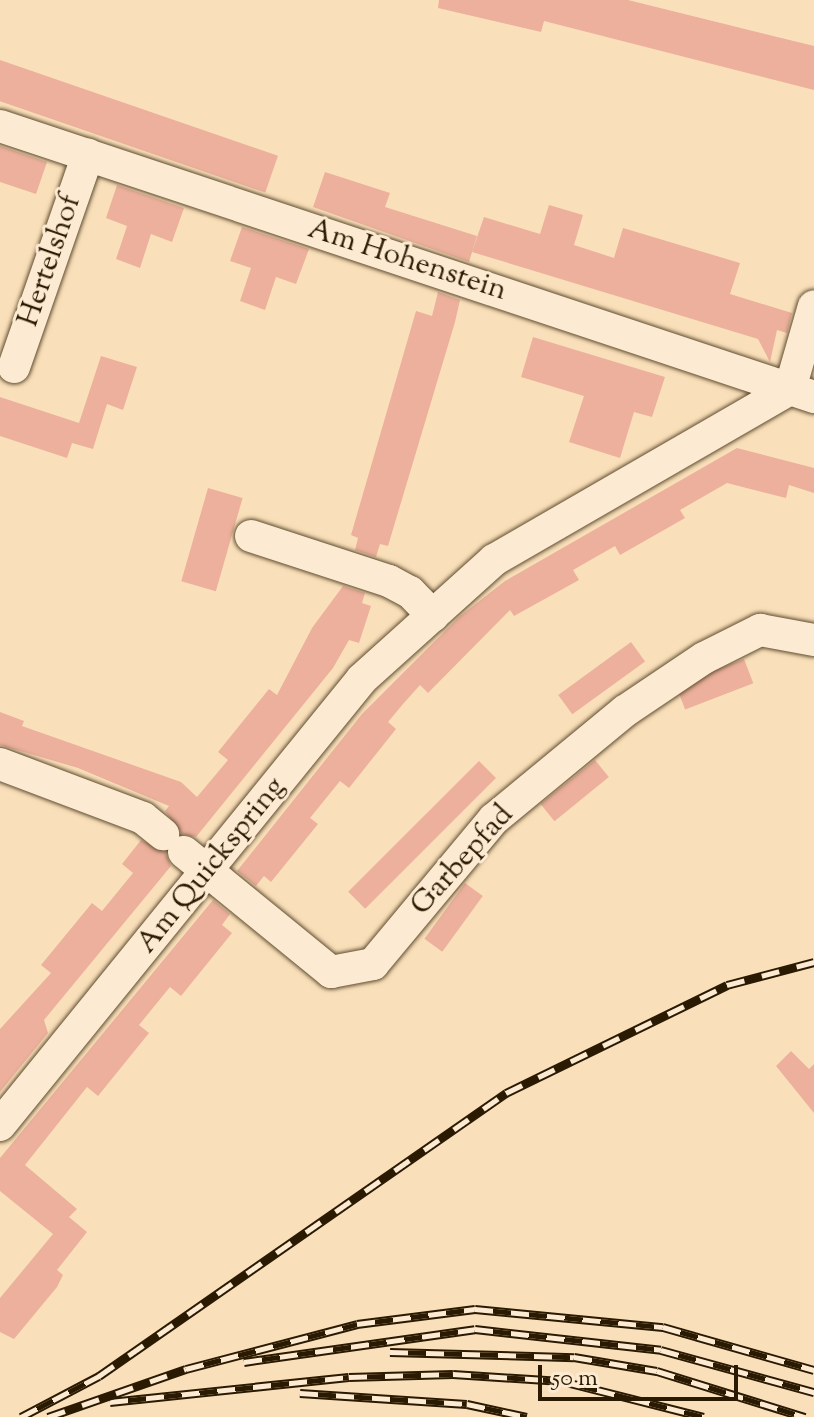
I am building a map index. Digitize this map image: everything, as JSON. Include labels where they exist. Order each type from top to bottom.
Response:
[{"type":"street","name":"Am Hohenstein","points":[[0,126],[802,393]]},
{"type":"street","name":"Hertelshof","points":[[14,367],[88,155]]},
{"type":"street","points":[[802,393],[814,306]]},
{"type":"street","name":"Am Quickspring","points":[[0,1125],[362,679],[494,560],[802,393]]},
{"type":"street","points":[[251,536],[389,581],[410,592],[433,616]]},
{"type":"street","name":"Garbepfad","points":[[0,764],[143,818],[331,972],[373,964],[494,819],[625,711],[704,658],[760,630],[814,640]]},
{"type":"building","points":[[439,0],[628,0],[814,46],[814,90],[544,21],[541,32],[438,8]]},
{"type":"building","points":[[0,60],[278,156],[265,193],[0,101]]},
{"type":"building","points":[[0,146],[47,162],[36,194],[0,182]]},
{"type":"building","points":[[325,172],[390,193],[385,207],[477,236],[469,262],[313,207]]},
{"type":"building","points":[[117,185],[184,208],[172,242],[151,234],[140,268],[116,259],[127,226],[106,218]]},
{"type":"building","points":[[549,205],[583,215],[574,245],[614,258],[623,228],[740,263],[730,294],[792,313],[787,333],[777,330],[770,362],[758,339],[472,252],[484,217],[540,234]]},
{"type":"building","points":[[242,227],[309,249],[296,284],[276,277],[265,310],[240,301],[251,268],[230,261]]},
{"type":"building","points":[[438,292],[460,300],[455,322],[388,546],[380,544],[376,557],[355,550],[358,538],[351,535],[416,311],[432,316]]},
{"type":"building","points":[[533,337],[665,377],[652,417],[634,412],[620,458],[569,442],[584,396],[521,377]]},
{"type":"building","points":[[101,356],[137,367],[123,410],[107,404],[93,449],[72,443],[67,458],[0,436],[0,397],[79,423]]},
{"type":"building","points":[[737,448],[814,468],[814,493],[789,485],[786,498],[727,483],[680,510],[685,518],[620,555],[615,546],[573,570],[579,580],[514,616],[510,610],[428,693],[420,685],[403,704],[388,722],[396,729],[349,788],[340,781],[310,818],[318,824],[271,882],[264,876],[256,886],[237,871],[362,714],[459,617],[505,581]]},
{"type":"building","points":[[208,488],[243,498],[216,591],[181,581]]},
{"type":"building","points":[[343,586],[365,593],[362,603],[371,606],[359,643],[349,640],[333,668],[196,837],[182,834],[165,811],[169,806],[78,768],[0,745],[0,712],[24,721],[22,726],[181,782],[197,797],[228,760],[218,752],[269,689],[277,695],[312,628]]},
{"type":"building","points":[[631,642],[645,661],[572,714],[558,695]]},
{"type":"building","points":[[744,659],[753,683],[685,709],[676,685]]},
{"type":"building","points":[[595,760],[609,777],[554,821],[541,804]]},
{"type":"building","points":[[479,761],[496,778],[365,909],[348,892]]},
{"type":"building","points":[[141,840],[165,852],[171,866],[44,1020],[48,1033],[0,1092],[0,1029],[51,973],[41,965],[92,903],[102,911],[133,873],[122,864]]},
{"type":"building","points":[[465,883],[483,896],[442,952],[424,939]]},
{"type":"building","points":[[213,900],[230,914],[222,925],[232,933],[181,996],[170,987],[139,1025],[149,1033],[98,1096],[87,1087],[25,1165],[77,1209],[69,1217],[87,1232],[57,1270],[63,1275],[57,1287],[14,1339],[0,1332],[0,1298],[53,1234],[0,1191],[0,1158]]},
{"type":"building","points":[[791,1051],[809,1069],[814,1064],[814,1113],[776,1066]]},
{"type":"railway","points":[[21,1417],[99,1376],[506,1093],[727,985],[814,962]]},
{"type":"railway","points":[[48,1417],[186,1369],[357,1324],[475,1309],[663,1327],[814,1370]]},
{"type":"railway","points":[[244,1362],[475,1329],[661,1350],[814,1392]]},
{"type":"railway","points":[[390,1352],[574,1357],[657,1371],[805,1417]]},
{"type":"railway","points":[[110,1402],[349,1377],[453,1374],[562,1381],[704,1417]]},
{"type":"railway","points":[[300,1393],[467,1404],[527,1417]]}]
